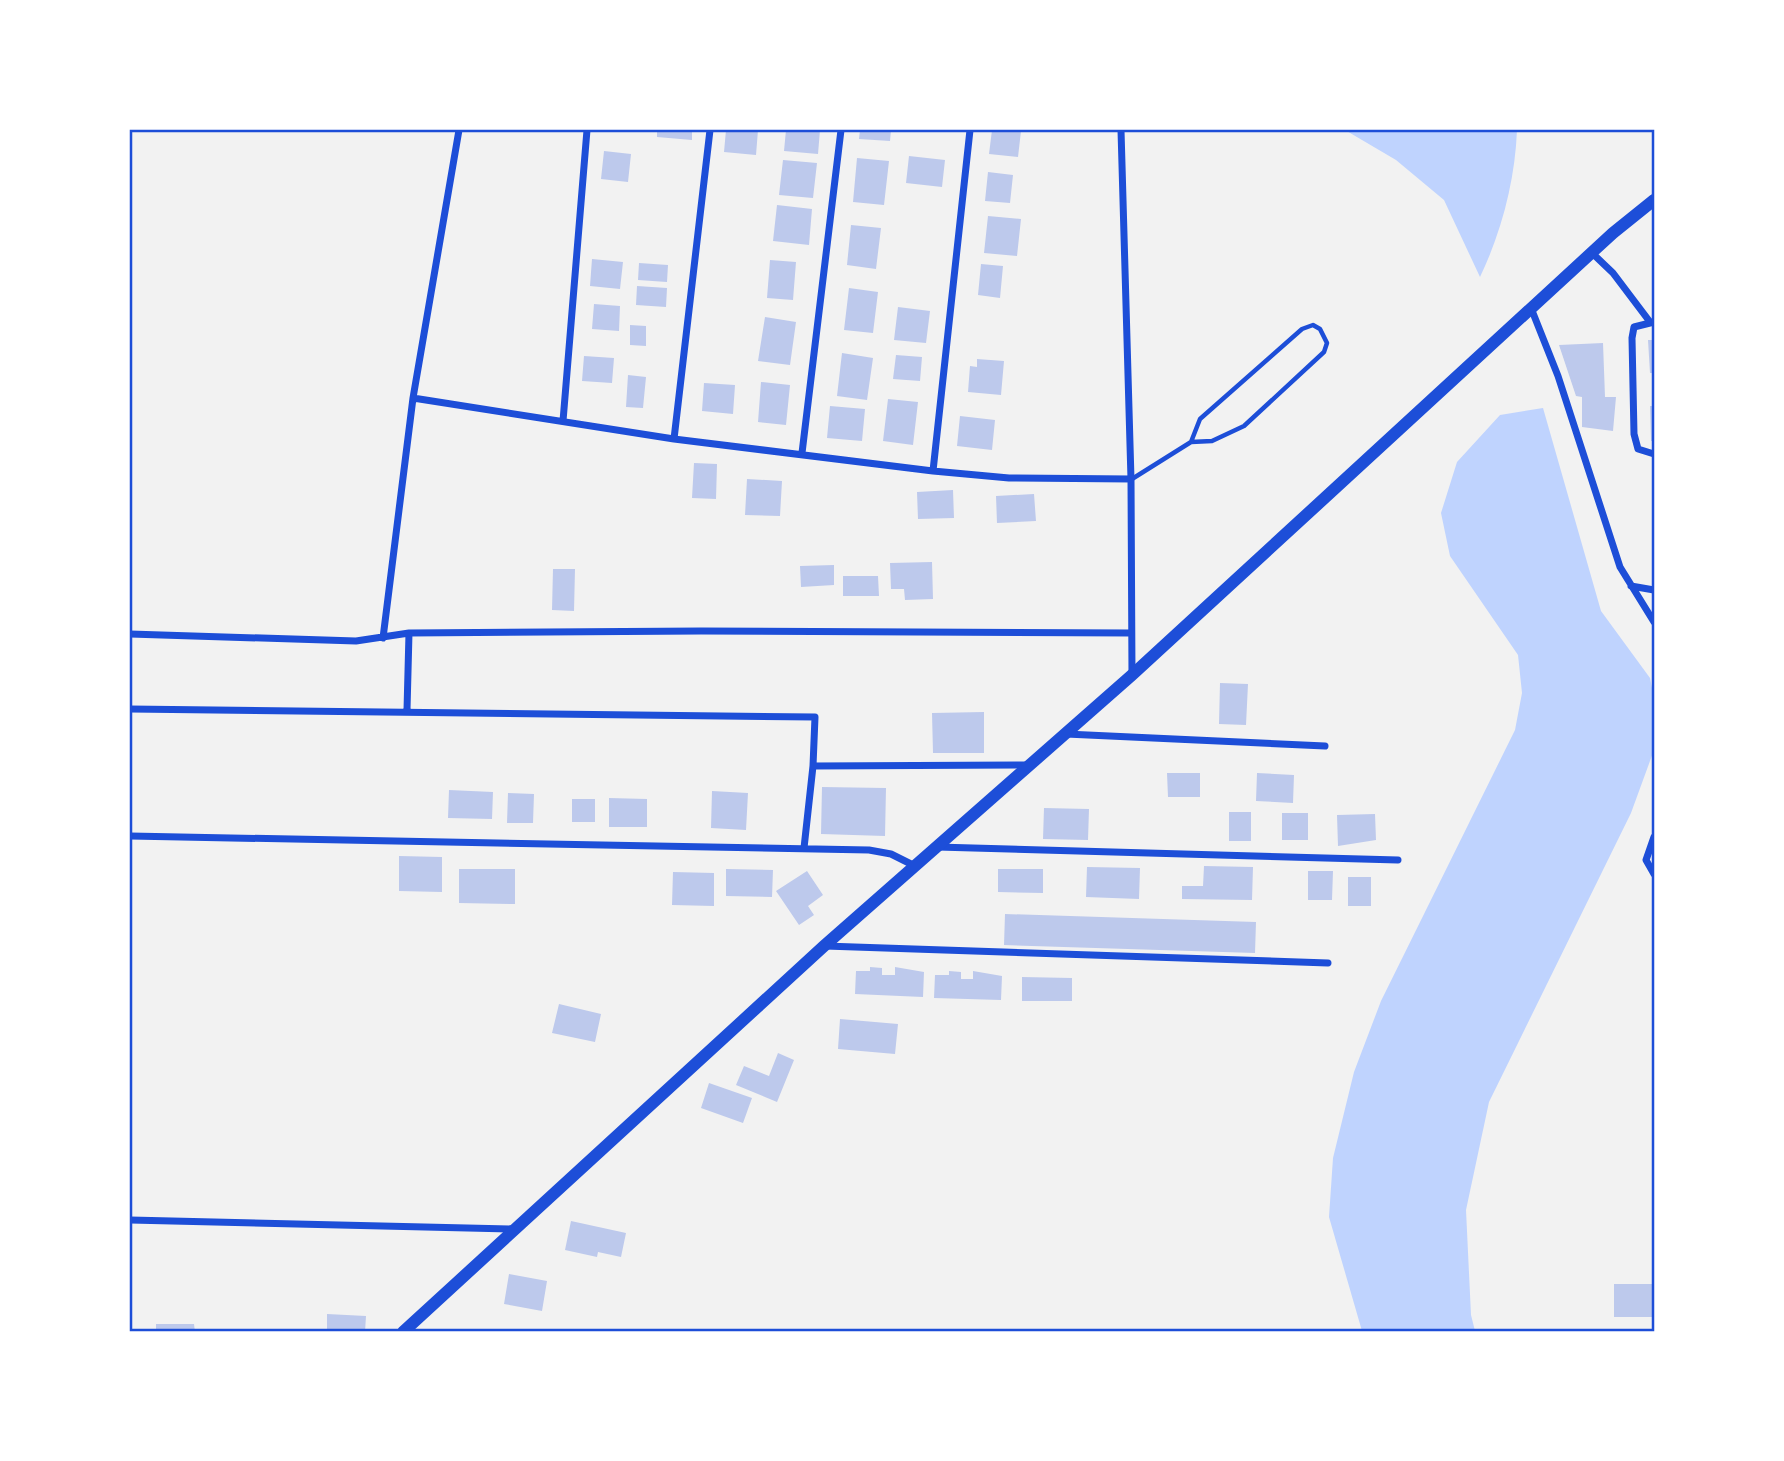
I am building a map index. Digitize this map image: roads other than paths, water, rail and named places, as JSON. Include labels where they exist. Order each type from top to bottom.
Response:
[{"type":"main road","points":[[403,1332],[824,946],[1132,675],[1591,252],[1654,200]]},
{"type":"street","points":[[383,638],[413,398],[459,130]]},
{"type":"street","points":[[563,421],[587,130]]},
{"type":"street","points":[[674,439],[710,130]]},
{"type":"street","points":[[802,453],[841,130]]},
{"type":"street","points":[[933,471],[970,130]]},
{"type":"street","points":[[1121,130],[1131,479],[1132,675]]},
{"type":"street","points":[[1591,252],[1613,273],[1652,322],[1634,327],[1632,338],[1634,434],[1639,449],[1654,454]]},
{"type":"street","points":[[1531,307],[1566,398],[1620,567],[1654,622]]},
{"type":"street","points":[[413,398],[674,439],[933,471],[1009,478],[1131,479]]},
{"type":"street","points":[[1631,586],[1654,590]]},
{"type":"street","points":[[130,634],[356,641],[409,633],[1131,633]]},
{"type":"street","points":[[407,710],[409,633]]},
{"type":"street","points":[[130,709],[407,710],[815,717],[813,766],[804,848]]},
{"type":"street","points":[[1065,734],[1325,746]]},
{"type":"street","points":[[813,766],[1029,765]]},
{"type":"street","points":[[130,836],[869,850],[891,854],[915,866]]},
{"type":"street","points":[[1654,837],[1646,860],[1654,874]]},
{"type":"street","points":[[936,847],[1398,860]]},
{"type":"street","points":[[824,946],[1328,963]]},
{"type":"street","points":[[130,1220],[514,1229]]},
{"type":"lane","points":[[1131,479],[1191,442],[1212,441],[1244,426],[1324,352],[1327,344],[1320,329],[1313,326],[1302,329],[1199,419],[1191,442]]},
{"type":"water","points":[[1345,130],[1517,130],[1506,205],[1495,242],[1480,277],[1444,200],[1396,160]]},
{"type":"water","points":[[1543,408],[1601,611],[1650,678],[1654,698],[1654,750],[1631,813],[1489,1102],[1466,1210],[1471,1315],[1475,1331],[1362,1331],[1329,1217],[1333,1158],[1354,1072],[1381,1001],[1515,730],[1522,693],[1518,655],[1450,556],[1441,513],[1457,462],[1500,415]]}]
